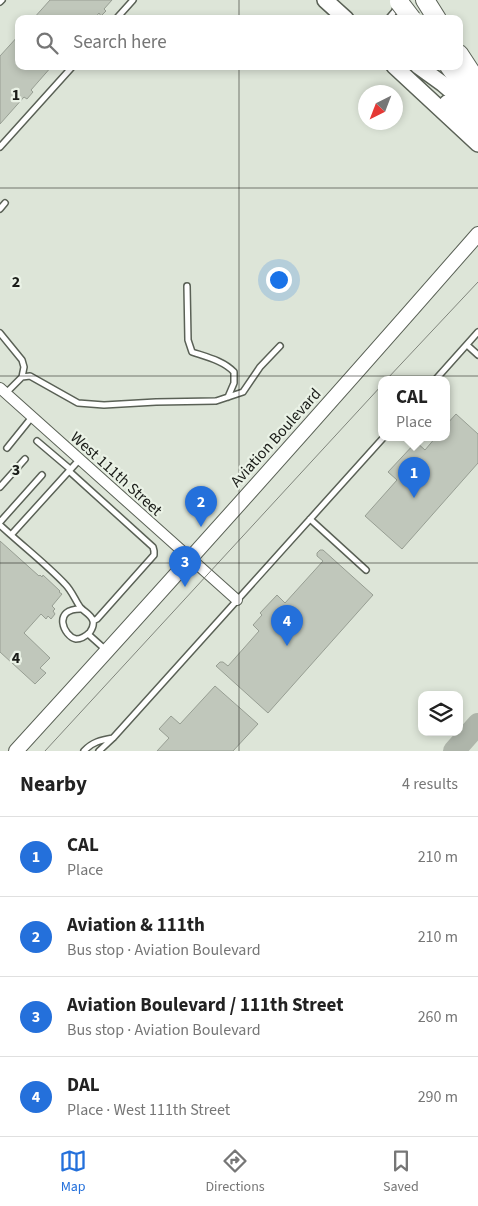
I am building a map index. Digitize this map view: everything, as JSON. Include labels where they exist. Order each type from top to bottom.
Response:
[{"type":"highway","points":[[397,0],[409,15]]},
{"type":"highway","points":[[425,0],[434,15]]},
{"type":"highway","points":[[463,60],[478,83]]},
{"type":"highway","points":[[452,70],[478,106]]},
{"type":"main road","points":[[325,0],[342,15]]},
{"type":"main road","points":[[398,70],[478,144]]},
{"type":"main road","points":[[403,70],[411,73],[478,128]]},
{"type":"main road","points":[[424,70],[478,114]]},
{"type":"main road","name":"Aviation Boulevard","points":[[16,751],[191,558],[478,234]]},
{"type":"street","name":"West 111th Street","points":[[2,389],[237,600]]},
{"type":"lane","points":[[120,15],[133,0]]},
{"type":"lane","points":[[392,15],[405,0]]},
{"type":"lane","points":[[0,147],[69,70]]},
{"type":"lane","points":[[0,209],[5,203]]},
{"type":"lane","points":[[187,286],[188,340],[192,352],[230,367],[234,372],[234,383],[228,397]]},
{"type":"lane","points":[[439,376],[478,332]]},
{"type":"lane","points":[[0,333],[22,360],[24,367],[22,377]]},
{"type":"lane","points":[[467,345],[478,354]]},
{"type":"lane","points":[[2,389],[22,377],[30,376],[78,403],[104,405],[216,401],[243,392],[260,367],[280,346]]},
{"type":"lane","points":[[7,448],[32,417]]},
{"type":"lane","points":[[37,441],[153,547],[154,555],[97,619],[93,621]]},
{"type":"lane","points":[[99,751],[106,748],[380,441]]},
{"type":"lane","points":[[0,487],[25,459]]},
{"type":"lane","points":[[11,535],[80,459]]},
{"type":"lane","points":[[42,475],[0,523],[65,584],[82,609],[90,616],[93,626],[88,634],[76,639],[67,633],[62,620],[65,613],[69,610],[82,609]]},
{"type":"lane","points":[[310,520],[366,570]]},
{"type":"lane","points":[[88,634],[107,651]]},
{"type":"lane","points":[[84,751],[100,740],[113,738]]},
{"type":"building","points":[[50,0],[112,0],[104,9],[106,11],[102,15],[99,13],[97,15],[37,15]]},
{"type":"building","points":[[15,39],[15,70],[48,70],[31,90],[33,92],[27,99],[24,97],[0,124],[0,56]]},
{"type":"building","points":[[456,414],[478,434],[478,463],[402,549],[365,516],[397,480],[388,472],[416,442],[425,450],[433,441],[450,441],[450,421]]},
{"type":"building","points":[[0,541],[39,576],[42,577],[43,575],[62,594],[52,606],[55,609],[53,611],[55,614],[51,619],[48,616],[46,619],[41,614],[24,633],[50,658],[40,668],[46,673],[35,684],[0,652]]},
{"type":"building","points":[[320,550],[323,550],[373,595],[268,713],[216,666],[223,662],[228,666],[259,631],[253,625],[262,615],[260,613],[277,595],[285,603],[323,561],[317,556]]},
{"type":"building","points":[[215,686],[258,724],[233,751],[157,751],[169,738],[159,729],[171,716],[180,724]]},
{"type":"taxiway","points":[[454,751],[478,724]]},
{"type":"tram line","points":[[390,376],[478,282]]},
{"type":"tram line","points":[[45,751],[378,389]]},
{"type":"place","name":"CAL","points":[[414,498]]},
{"type":"place","name":"Aviation & 111th","points":[[201,527]]},
{"type":"place","name":"Aviation Boulevard / 111th Street","points":[[185,587]]},
{"type":"place","name":"DAL","points":[[287,646]]}]
